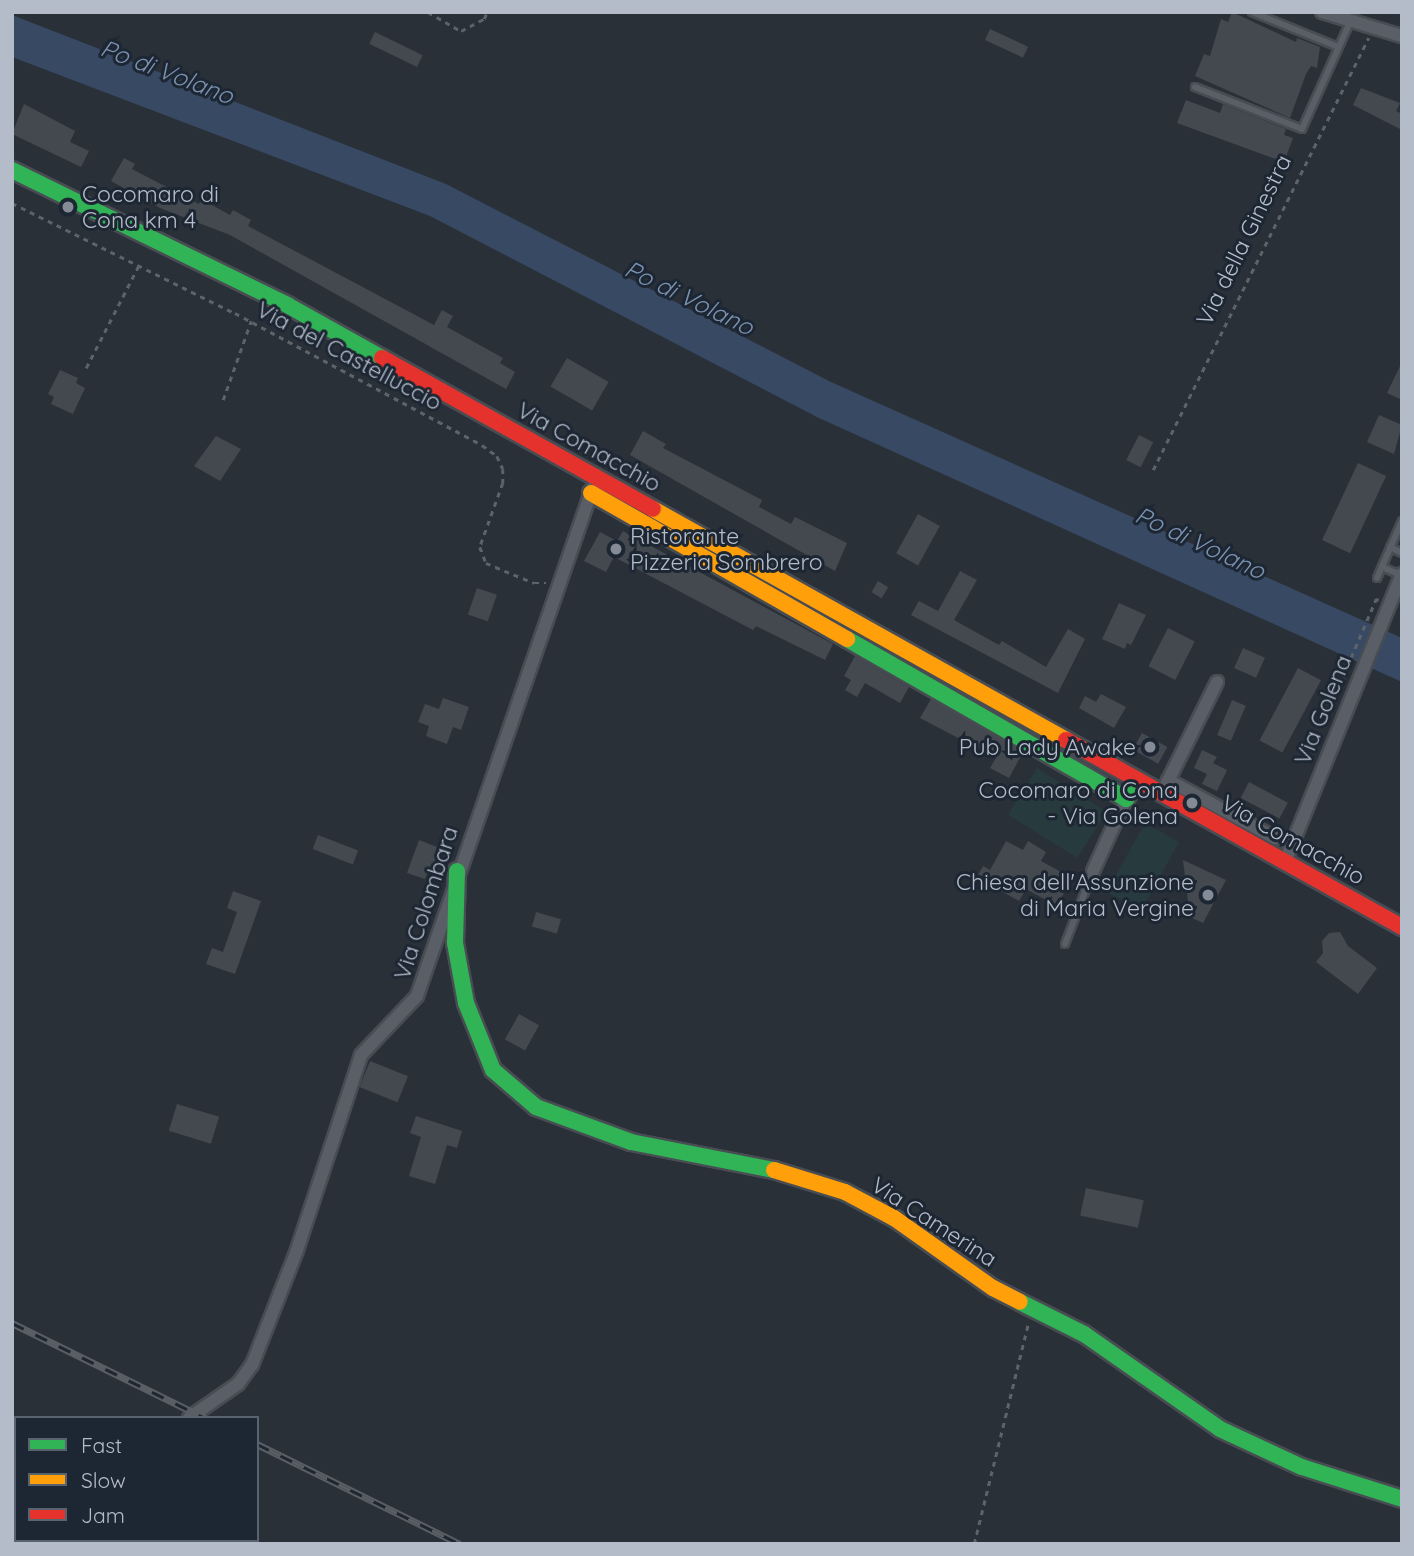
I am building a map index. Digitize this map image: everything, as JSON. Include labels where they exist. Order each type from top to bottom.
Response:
[{"type":"street","points":[[1322,12],[1402,36]]},
{"type":"street","name":"Via Comacchio","points":[[12,170],[287,305],[1136,779],[1165,786],[1275,838]]},
{"type":"street","name":"Via Colombara","points":[[192,1416],[238,1384],[264,1341],[361,1055],[417,996],[457,871],[597,476]]},
{"type":"street","name":"Via Comacchio","points":[[590,493],[1126,799]]},
{"type":"street","points":[[620,510],[628,494]]},
{"type":"street","name":"Via Golena","points":[[1286,862],[1355,682],[1401,574]]},
{"type":"street","points":[[778,600],[788,583]]},
{"type":"street","points":[[892,665],[903,648]]},
{"type":"street","points":[[1165,786],[1217,682]]},
{"type":"street","points":[[1033,745],[1044,727]]},
{"type":"street","points":[[1093,872],[1136,779]]},
{"type":"street","name":"Via Comacchio","points":[[1165,786],[1286,862],[1402,928]]},
{"type":"street","name":"Via Camerina","points":[[457,871],[455,943],[466,1003],[493,1070],[536,1107],[631,1142],[788,1173],[845,1192],[894,1218],[981,1281],[1084,1334],[1245,1443],[1302,1467],[1402,1499]]},
{"type":"lane","points":[[1252,12],[1338,47]]},
{"type":"lane","points":[[1195,87],[1302,129],[1350,22]]},
{"type":"lane","points":[[1377,578],[1402,521]]},
{"type":"lane","points":[[1390,547],[1402,552]]},
{"type":"lane","points":[[1382,566],[1401,574]]},
{"type":"lane","points":[[1065,944],[1093,872]]},
{"type":"path","points":[[428,12],[461,31],[484,19],[487,12]]},
{"type":"path","name":"Via della Ginestra","points":[[1153,470],[1372,29]]},
{"type":"path","name":"Via del Castelluccio","points":[[12,203],[251,321],[497,456],[503,483],[484,528],[480,547],[486,563],[534,583],[559,579]]},
{"type":"path","points":[[86,368],[139,265]]},
{"type":"path","points":[[223,400],[251,321]]},
{"type":"path","points":[[974,1544],[1030,1307]]},
{"type":"green space","points":[[1037,768],[1107,811],[1077,858],[1008,815]]},
{"type":"green space","points":[[1145,823],[1179,842],[1141,911],[1107,892]]},
{"type":"water","points":[[12,15],[446,184],[831,382],[1402,638],[1402,682],[819,418],[430,216],[12,57]]},
{"type":"building","points":[[1232,12],[1296,42],[1297,38],[1320,47],[1317,68],[1311,66],[1306,74],[1290,118],[1195,76],[1204,54],[1210,56],[1221,19],[1228,22]]},
{"type":"building","points":[[990,29],[1028,47],[1023,58],[985,40]]},
{"type":"building","points":[[375,32],[423,55],[417,67],[369,44]]},
{"type":"building","points":[[1361,88],[1400,103],[1396,111],[1402,114],[1402,130],[1353,105]]},
{"type":"building","points":[[1186,100],[1220,113],[1223,104],[1286,129],[1284,135],[1293,138],[1284,162],[1177,123]]},
{"type":"building","points":[[24,104],[75,131],[70,142],[89,151],[81,167],[12,134]]},
{"type":"building","points":[[124,158],[135,164],[132,169],[199,204],[201,199],[230,215],[233,210],[251,220],[248,226],[434,325],[442,310],[453,316],[447,327],[503,358],[500,363],[515,372],[506,389],[230,235],[160,208],[111,181]]},
{"type":"building","points":[[567,358],[609,382],[592,411],[550,387]]},
{"type":"building","points":[[1402,362],[1402,400],[1387,393]]},
{"type":"building","points":[[60,370],[78,378],[76,383],[85,388],[73,414],[51,404],[54,397],[48,394]]},
{"type":"building","points":[[1379,415],[1402,425],[1394,454],[1367,442]]},
{"type":"building","points":[[643,431],[666,444],[663,448],[762,500],[759,507],[791,524],[795,517],[847,543],[835,571],[630,455]]},
{"type":"building","points":[[1139,435],[1153,442],[1141,467],[1126,460]]},
{"type":"building","points":[[216,436],[241,449],[220,481],[194,466]]},
{"type":"building","points":[[1358,463],[1386,476],[1350,553],[1322,540]]},
{"type":"building","points":[[918,514],[940,526],[918,565],[896,553]]},
{"type":"building","points":[[623,531],[833,644],[825,660],[756,626],[753,630],[614,557],[606,572],[584,561],[600,532],[617,541]]},
{"type":"building","points":[[960,571],[977,580],[954,620],[999,645],[1002,641],[1046,667],[1068,629],[1085,639],[1058,693],[911,615],[919,601],[938,611]]},
{"type":"building","points":[[878,581],[888,587],[882,598],[871,592]]},
{"type":"building","points":[[477,588],[497,595],[488,621],[468,614]]},
{"type":"building","points":[[1119,603],[1146,615],[1131,645],[1127,643],[1125,649],[1102,639]]},
{"type":"building","points":[[1168,628],[1195,642],[1175,680],[1148,666]]},
{"type":"building","points":[[1243,648],[1265,658],[1256,678],[1234,668]]},
{"type":"building","points":[[855,656],[909,687],[900,703],[865,683],[857,697],[845,690],[851,680],[844,676]]},
{"type":"building","points":[[1298,668],[1321,680],[1282,753],[1260,740]]},
{"type":"building","points":[[1101,694],[1126,707],[1114,728],[1079,708],[1085,696],[1096,702]]},
{"type":"building","points":[[443,698],[469,707],[461,730],[453,727],[447,744],[426,736],[429,726],[418,722],[425,704],[439,709]]},
{"type":"building","points":[[931,699],[1023,752],[1009,778],[990,768],[996,758],[920,718]]},
{"type":"building","points":[[1232,700],[1246,706],[1231,741],[1217,735]]},
{"type":"building","points":[[1142,733],[1167,747],[1158,764],[1133,750]]},
{"type":"building","points":[[1202,750],[1217,757],[1213,763],[1227,770],[1217,791],[1202,784],[1207,774],[1194,768]]},
{"type":"building","points":[[1249,782],[1288,803],[1279,819],[1241,798]]},
{"type":"building","points":[[318,835],[358,850],[353,864],[313,849]]},
{"type":"building","points":[[419,840],[437,847],[434,868],[430,867],[425,879],[407,873]]},
{"type":"building","points":[[1006,841],[1023,850],[1028,841],[1046,852],[1041,861],[1072,878],[1057,906],[1026,889],[1019,901],[977,877],[983,866],[990,870]]},
{"type":"building","points":[[1183,860],[1226,880],[1203,923],[1190,917]]},
{"type":"building","points":[[233,891],[261,901],[235,974],[206,964],[212,948],[223,952],[237,912],[227,908]]},
{"type":"building","points":[[536,912],[561,919],[557,934],[532,926]]},
{"type":"building","points":[[1340,932],[1348,946],[1377,968],[1358,994],[1316,962],[1323,953],[1322,941],[1329,933]]},
{"type":"building","points":[[519,1014],[539,1025],[525,1051],[505,1039]]},
{"type":"building","points":[[370,1061],[408,1076],[398,1102],[360,1087]]},
{"type":"building","points":[[177,1104],[219,1117],[211,1144],[169,1131]]},
{"type":"building","points":[[416,1116],[462,1131],[457,1148],[447,1145],[435,1184],[409,1176],[421,1137],[410,1133]]},
{"type":"building","points":[[1086,1188],[1144,1200],[1138,1228],[1080,1215]]},
{"type":"railway","points":[[12,1323],[201,1416]]},
{"type":"railway","points":[[259,1445],[460,1544]]},
{"type":"traffic: fast","points":[[12,170],[287,305],[382,358]]},
{"type":"traffic: fast","points":[[847,639],[1126,799],[1136,779]]},
{"type":"traffic: fast","points":[[457,871],[455,943],[466,1003],[493,1070],[536,1107],[631,1142],[774,1170]]},
{"type":"traffic: fast","points":[[1020,1302],[1084,1334],[1220,1429],[1302,1467],[1402,1499]]},
{"type":"traffic: slow","points":[[591,493],[847,639]]},
{"type":"traffic: slow","points":[[653,509],[1066,740]]},
{"type":"traffic: slow","points":[[774,1170],[845,1192],[894,1218],[993,1288],[1020,1302]]},
{"type":"traffic: jam","points":[[382,358],[653,509]]},
{"type":"traffic: jam","points":[[1066,740],[1402,927]]},
{"type":"place","name":"Cocomaro di Cona km 4","points":[[68,207]]},
{"type":"place","name":"Ristorante Pizzeria Sombrero","points":[[616,549]]},
{"type":"place","name":"Pub Lady Awake","points":[[1150,747]]},
{"type":"place","name":"Cocomaro di Cona - Via Golena","points":[[1192,803]]},
{"type":"place","name":"Chiesa dell'Assunzione di Maria Vergine","points":[[1208,895]]},
{"type":"water label","name":"Po di Volano","points":[[167,72]]},
{"type":"water label","name":"Po di Volano","points":[[689,298]]},
{"type":"water label","name":"Po di Volano","points":[[1200,543]]}]
